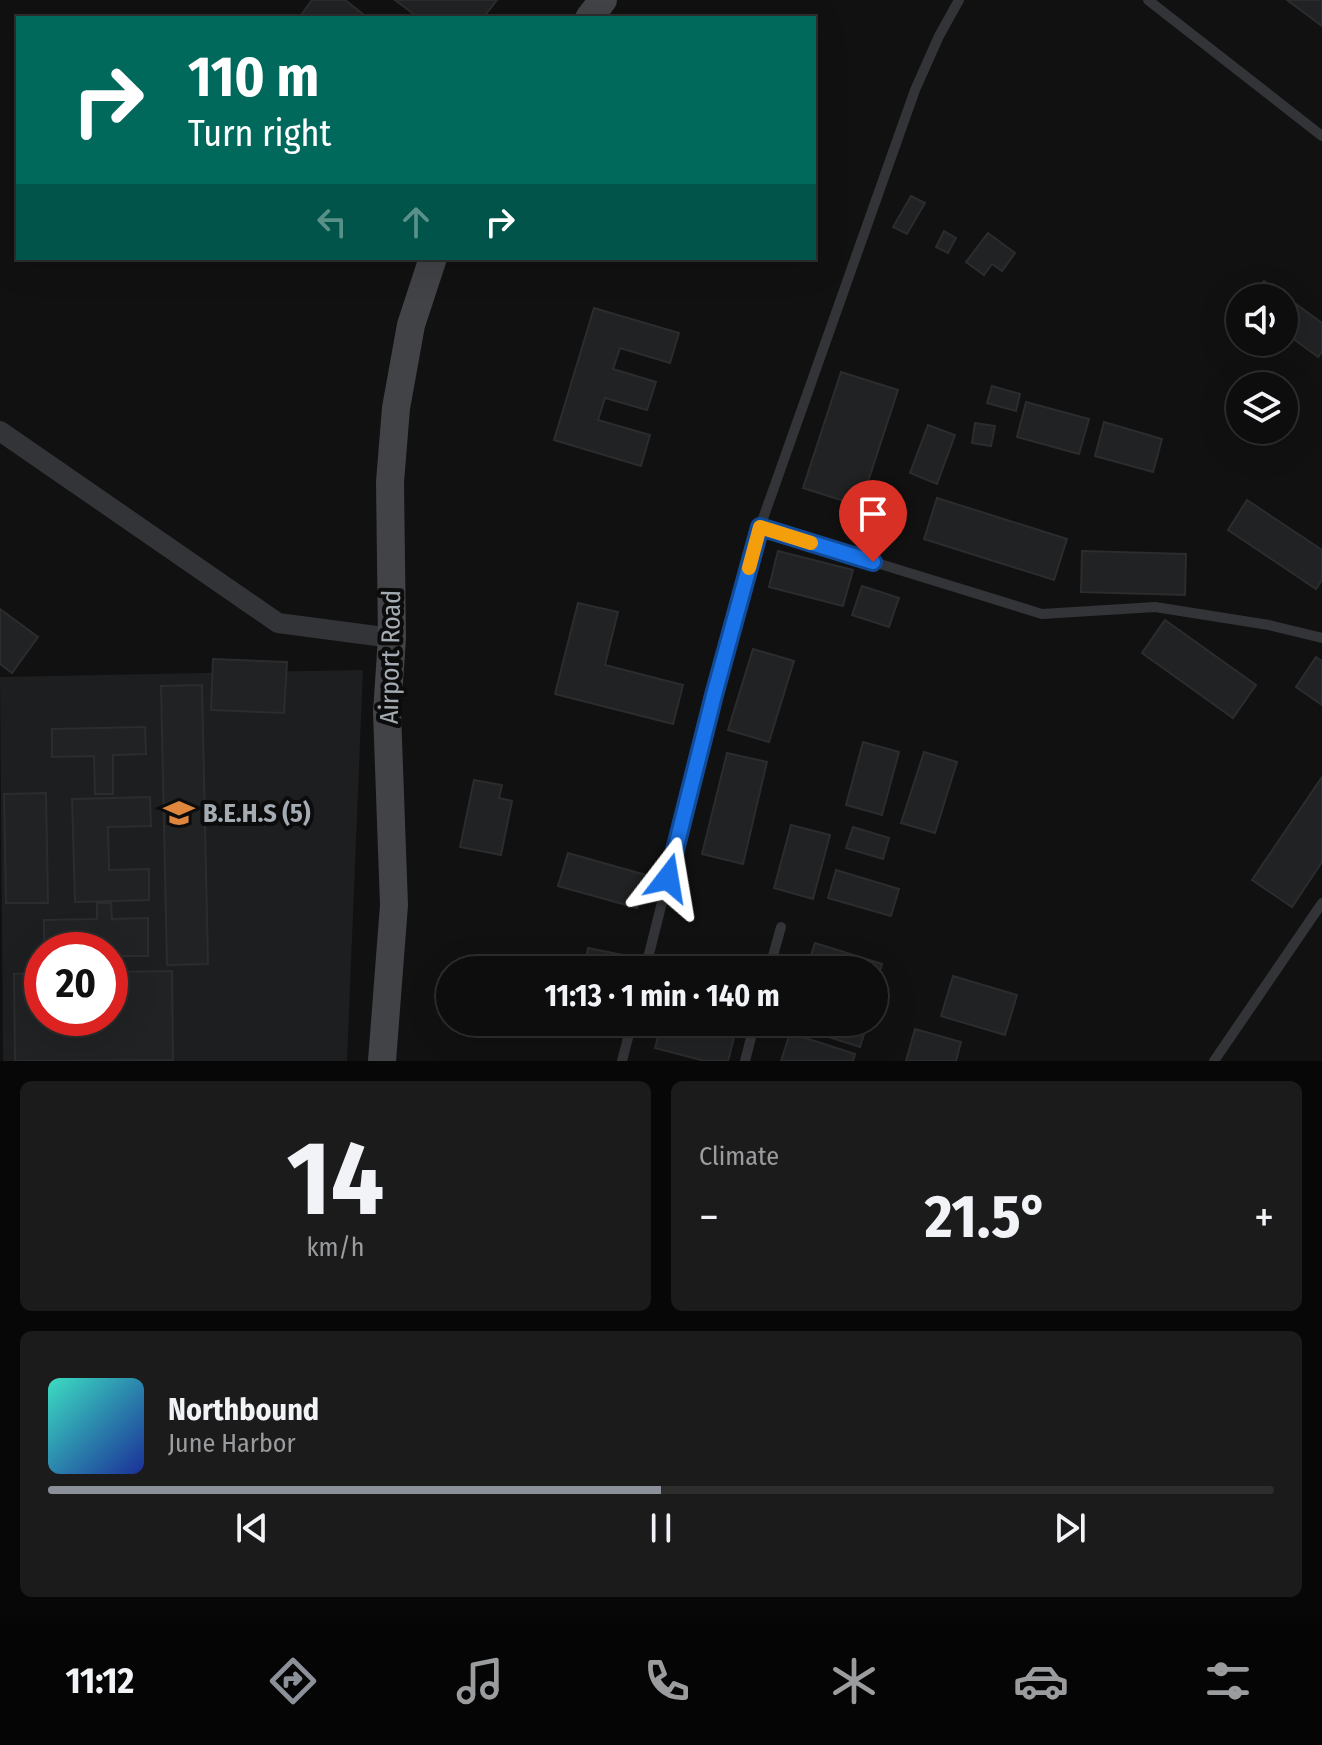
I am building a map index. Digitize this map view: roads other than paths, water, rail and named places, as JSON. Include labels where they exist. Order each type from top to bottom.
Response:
[{"type":"main road","points":[[591,16],[603,0]]},
{"type":"main road","name":"Airport Road","points":[[382,1061],[394,905],[387,712],[392,638],[390,482],[396,408],[411,325],[432,260]]},
{"type":"street","points":[[0,431],[278,623],[392,638]]},
{"type":"lane","points":[[649,956],[760,527],[915,90],[959,0]]},
{"type":"lane","points":[[1148,0],[1322,136]]},
{"type":"lane","points":[[760,527],[1042,614],[1155,607],[1269,625],[1322,638]]},
{"type":"lane","points":[[1214,1061],[1322,903]]},
{"type":"lane","points":[[773,956],[781,927]]},
{"type":"lane","points":[[622,1061],[628,1036]]},
{"type":"lane","points":[[745,1061],[751,1036]]},
{"type":"place","name":"B.E.H.S (5)","points":[[179,813]]}]
